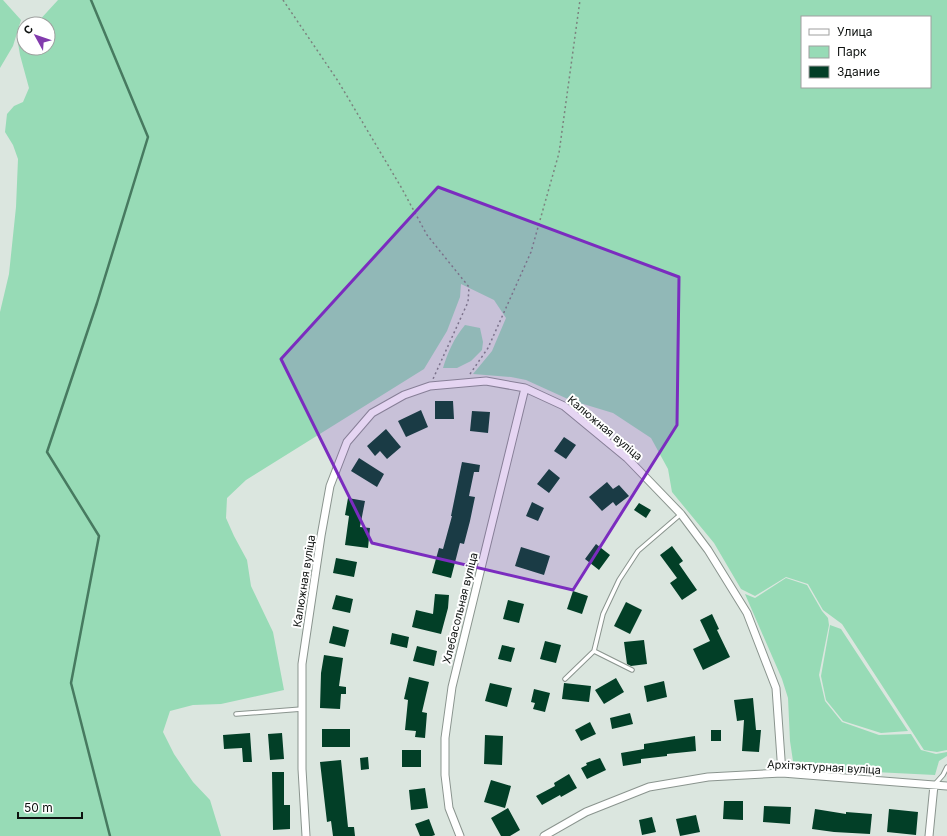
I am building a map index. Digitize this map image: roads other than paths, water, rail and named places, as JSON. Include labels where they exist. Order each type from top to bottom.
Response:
[{"type":"street","name":"Калюжная вуліца","points":[[306,836],[302,769],[302,664],[330,486],[347,442],[372,413],[404,395],[430,386],[486,381],[525,388],[564,406],[627,458],[681,514],[708,550],[747,613],[761,647],[776,688],[782,773]]},
{"type":"street","name":"Хлебасольная вуліца","points":[[460,836],[450,808],[445,775],[445,738],[452,686],[525,388]]},
{"type":"street","name":"Архітэктурная вуліца","points":[[544,836],[586,812],[649,787],[708,777],[782,773],[947,786]]},
{"type":"street","points":[[929,836],[934,785]]},
{"type":"lane","points":[[565,679],[594,651],[604,614],[619,580],[638,551],[681,514]]},
{"type":"lane","points":[[594,651],[632,670]]},
{"type":"lane","points":[[236,714],[302,709]]},
{"type":"lane","points":[[934,785],[943,775],[947,767]]},
{"type":"waterway","points":[[91,0],[148,137],[97,303],[47,452],[99,536],[71,683],[110,836]]}]
